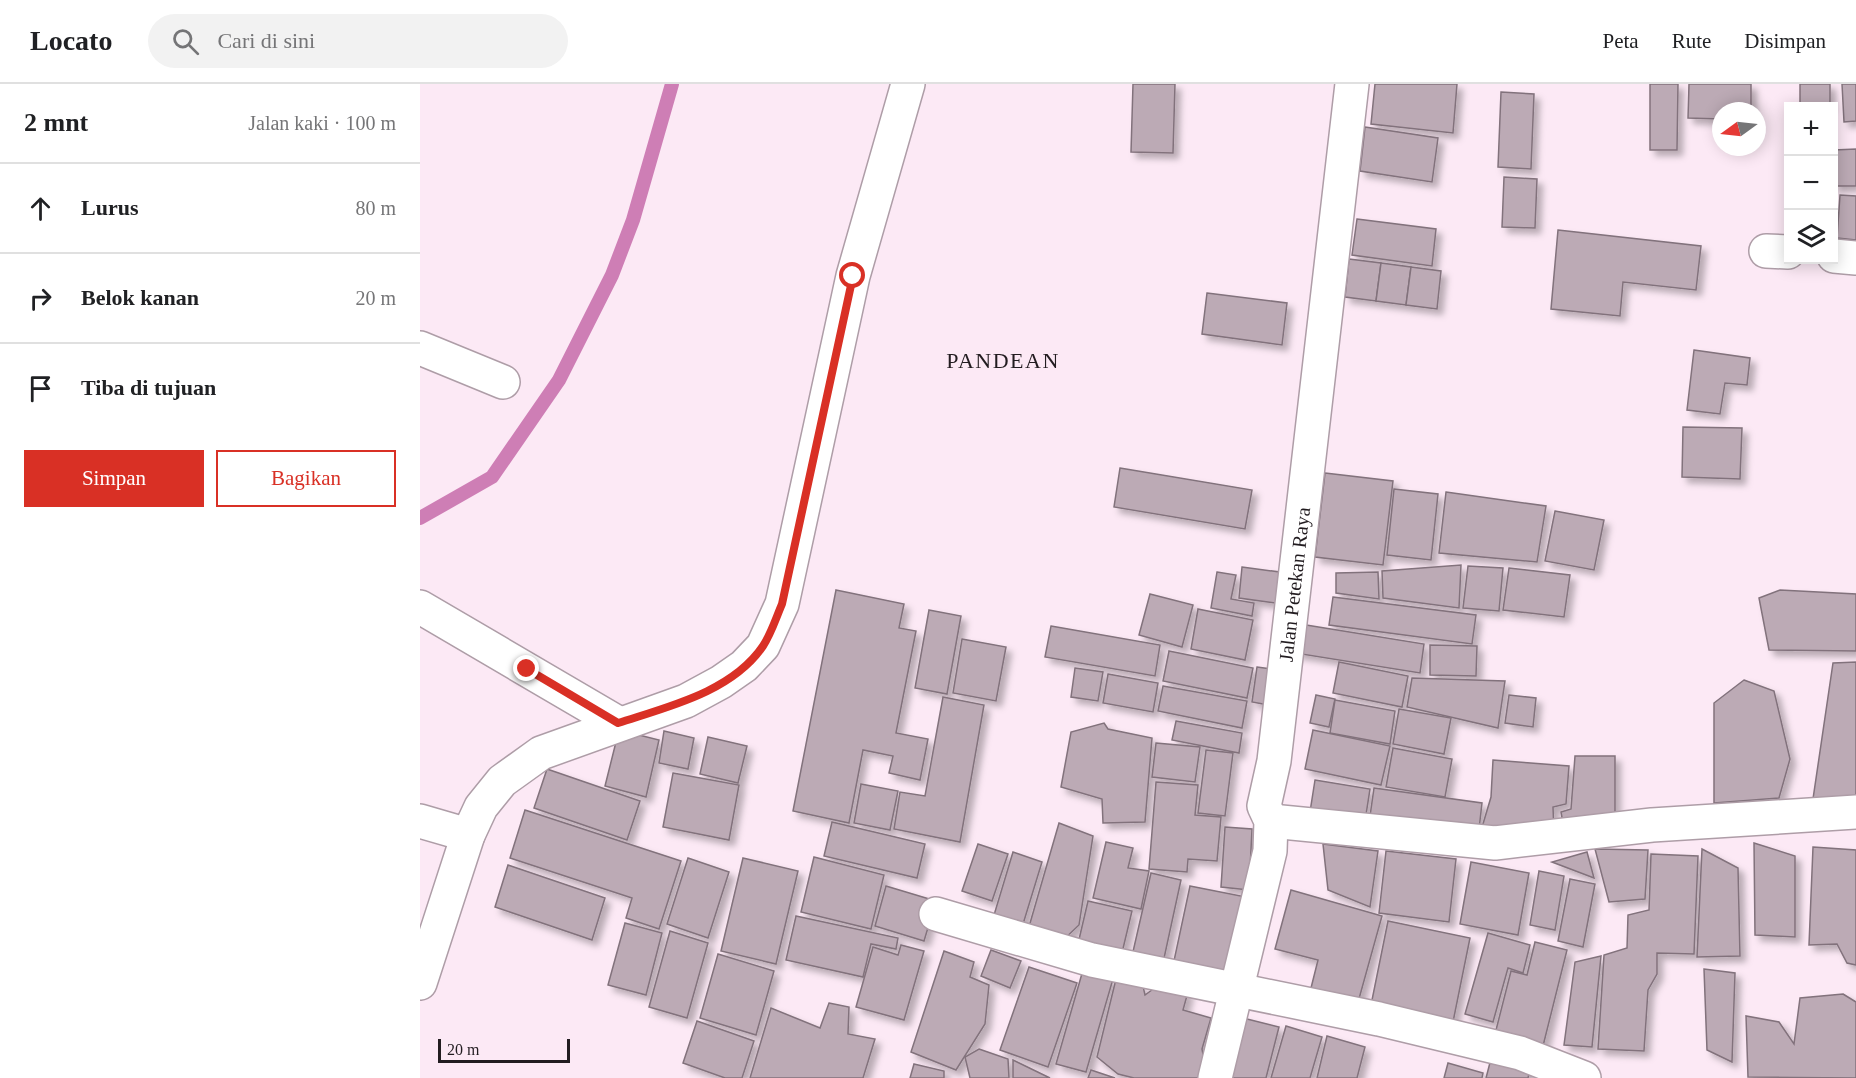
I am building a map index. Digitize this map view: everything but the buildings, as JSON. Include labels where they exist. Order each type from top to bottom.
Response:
[{"type":"street","points":[[420,982],[468,835],[481,807],[502,781],[541,753],[618,723],[686,701],[721,682],[744,666],[763,646],[782,604],[853,276],[908,84]]},
{"type":"street","name":"Jalan Petekan Raya","points":[[1215,1078],[1234,991],[1270,851],[1271,821],[1264,806],[1274,761],[1352,84]]},
{"type":"street","points":[[1838,256],[1856,258]]},
{"type":"street","points":[[420,348],[503,382]]},
{"type":"street","points":[[420,607],[618,723]]},
{"type":"street","points":[[1271,821],[1494,843],[1652,825],[1856,812]]},
{"type":"street","points":[[420,821],[468,835]]},
{"type":"street","points":[[936,914],[1092,960],[1379,1019],[1520,1053],[1584,1078]]},
{"type":"waterway","points":[[420,518],[492,477],[559,380],[612,275],[633,220],[672,84]]},
{"type":"district","name":"PANDEAN","points":[[1003,360]]},
{"type":"route","points":[[527,669],[618,723],[686,701],[721,682],[744,666],[763,646],[782,604],[853,276]]}]
